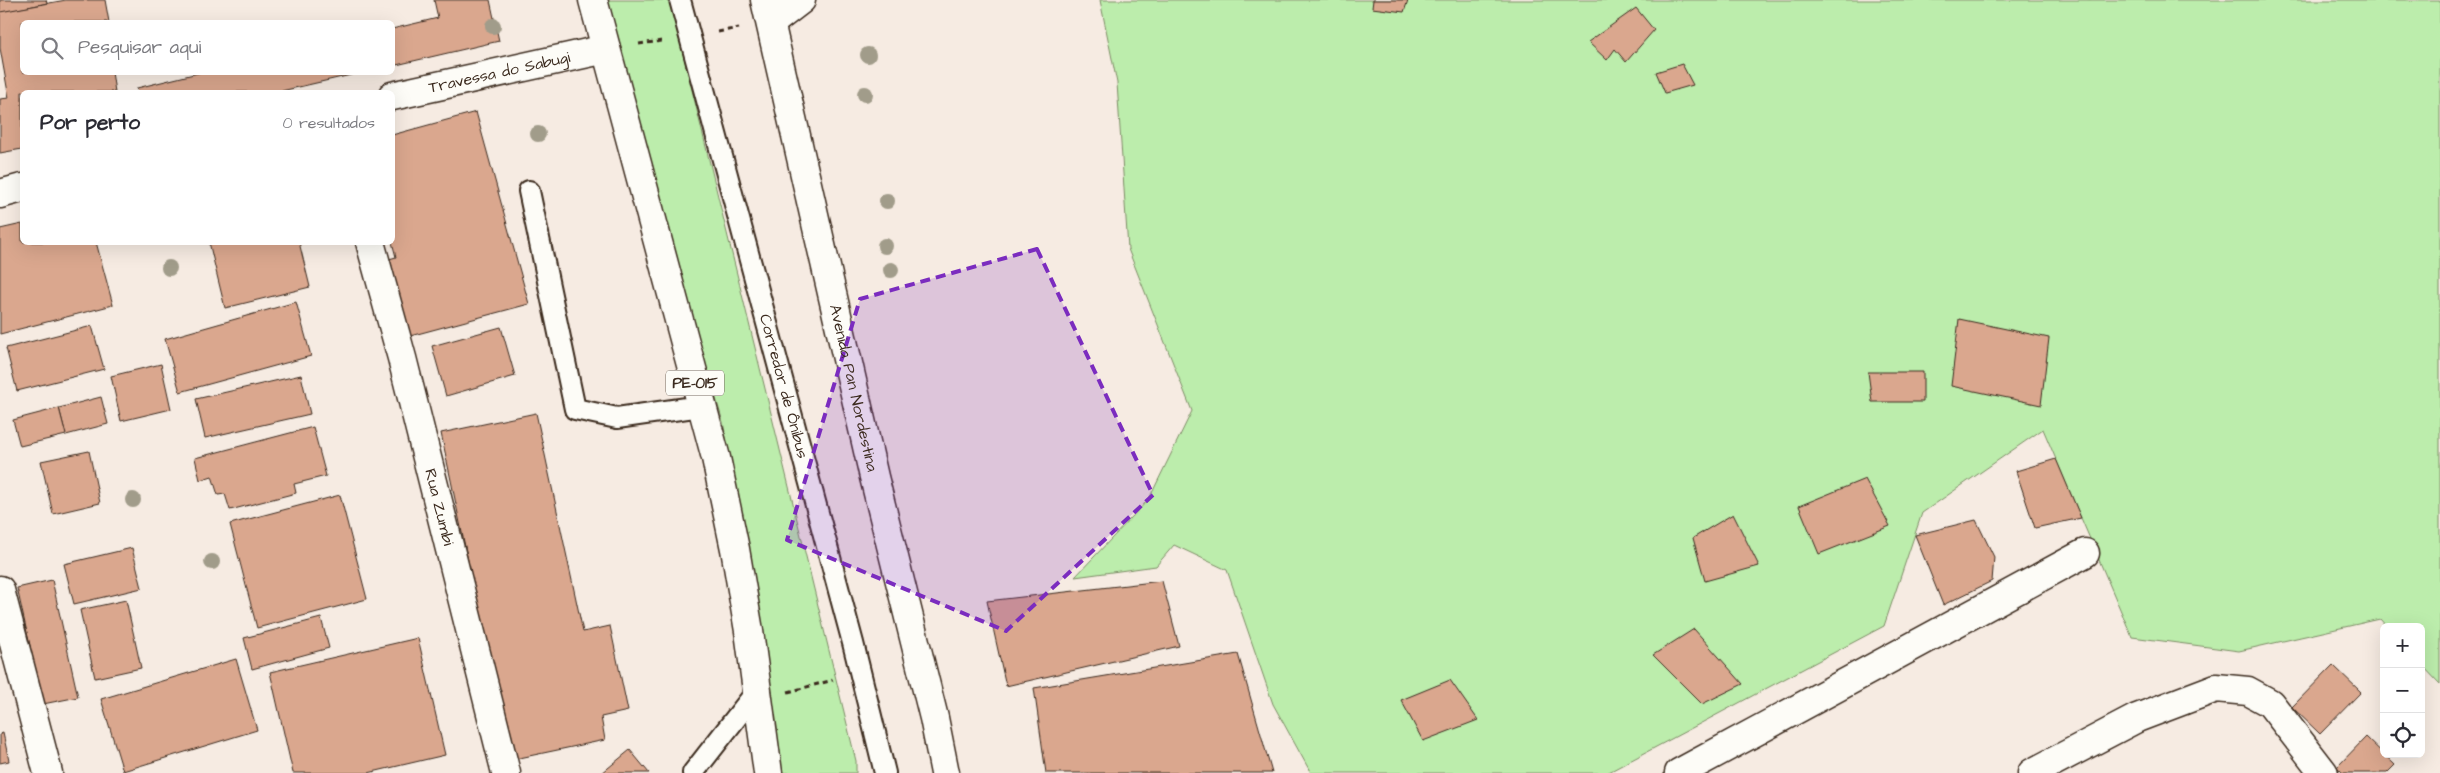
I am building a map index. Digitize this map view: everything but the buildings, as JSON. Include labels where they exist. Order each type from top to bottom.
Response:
[{"type":"main road","name":"PE-015","points":[[593,0],[716,458],[735,549],[768,773]]},
{"type":"main road","points":[[768,11],[801,0]]},
{"type":"main road","name":"Avenida Pan Nordestina","points":[[768,11],[874,478],[934,718],[945,773]]},
{"type":"main road","name":"Travessa do Sabugi","points":[[395,95],[606,49]]},
{"type":"main road","points":[[0,194],[20,189]]},
{"type":"main road","name":"Rua Zumbi","points":[[371,245],[402,358],[506,773]]},
{"type":"main road","points":[[1679,773],[2085,552]]},
{"type":"main road","points":[[0,590],[48,773]]},
{"type":"main road","points":[[2050,769],[2137,718],[2216,688],[2248,691],[2270,703],[2324,773]]},
{"type":"lane","name":"Corredor de Ônibus","points":[[680,0],[854,643],[885,773]]},
{"type":"lane","points":[[529,192],[575,409],[617,418],[702,406]]},
{"type":"lane","points":[[693,773],[757,691]]},
{"type":"highlighted area","points":[[1037,249],[1153,495],[1006,631],[787,540],[860,299]]},
{"type":"green space","points":[[606,0],[670,0],[856,761],[856,773],[780,773],[764,635],[723,422],[661,215]]},
{"type":"green space","points":[[1100,0],[2440,0],[2440,684],[2425,668],[2425,623],[2384,623],[2380,619],[2239,651],[2132,637],[2043,429],[1922,513],[1884,626],[1607,773],[1311,773],[1273,704],[1227,570],[1174,545],[1156,566],[1075,577],[1149,499],[1192,411],[1128,249],[1117,83]]}]
